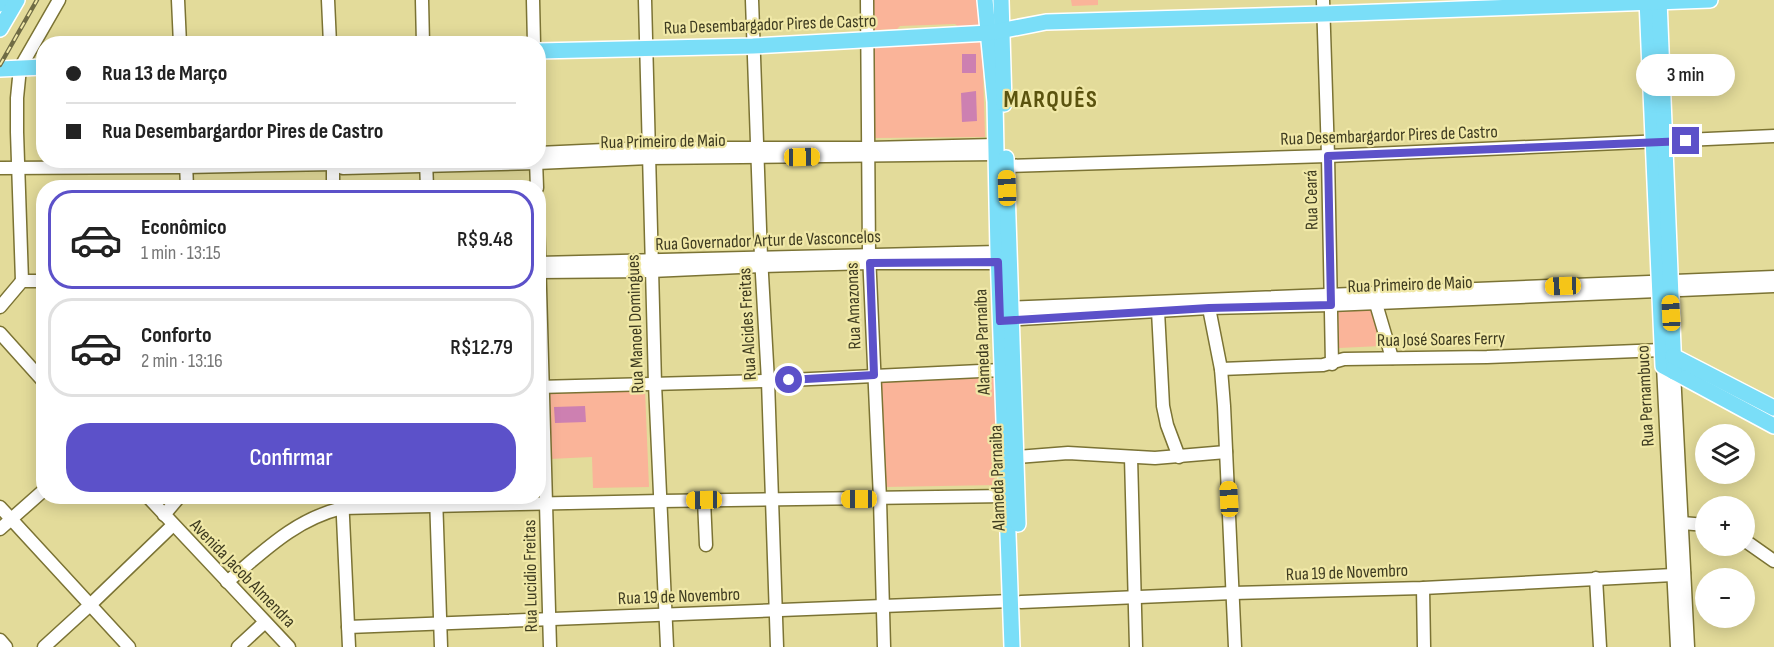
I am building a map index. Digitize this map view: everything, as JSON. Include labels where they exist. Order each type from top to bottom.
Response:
[{"type":"main road","points":[[0,29],[16,0]]},
{"type":"main road","name":"Alameda Parnaíba","points":[[985,0],[996,32],[1006,314],[1002,370],[1007,496],[1016,602],[1012,647]]},
{"type":"main road","name":"Alameda Parnaíba","points":[[1001,0],[996,32],[995,102],[999,155],[998,257],[1006,314]]},
{"type":"main road","name":"Rua Desembargador Pires de Castro","points":[[546,51],[753,46],[868,40],[996,32],[1046,22],[1323,7],[1710,0]]},
{"type":"main road","name":"Rua Pernambuco","points":[[1653,1],[1668,361]]},
{"type":"main road","points":[[12,68],[36,67]]},
{"type":"main road","name":"Alameda Parnaiba","points":[[1006,314],[1017,457],[1016,602],[1022,647]]},
{"type":"main road","points":[[1668,361],[1774,408]]},
{"type":"main road","points":[[1668,361],[1774,426]]},
{"type":"street","points":[[0,307],[22,281],[17,98],[12,68],[59,0]]},
{"type":"street","points":[[178,0],[180,36]]},
{"type":"street","points":[[328,0],[330,36]]},
{"type":"street","points":[[422,0],[423,36]]},
{"type":"street","points":[[533,0],[534,36]]},
{"type":"street","name":"Rua Manoel Domingues","points":[[645,0],[655,384],[667,647]]},
{"type":"street","name":"Rua Alcides Freitas","points":[[752,0],[777,647]]},
{"type":"street","name":"Rua Amazonas","points":[[867,0],[870,259],[884,647]]},
{"type":"street","name":"Rua Ceará","points":[[1323,7],[1332,364]]},
{"type":"street","name":"Rua Desembargardor Pires de Castro","points":[[999,155],[1328,156],[1774,136]]},
{"type":"street","name":"Rua Primeiro de Maio","points":[[546,158],[649,153],[950,151],[999,155]]},
{"type":"street","name":"Rua Primeiro de Maio","points":[[0,168],[36,168]]},
{"type":"street","name":"Rua Governador Artur de Vasconcelos","points":[[546,267],[998,257]]},
{"type":"street","name":"Rua Primeiro de Maio","points":[[1664,287],[1774,277]]},
{"type":"street","points":[[22,281],[36,281]]},
{"type":"street","name":"Rua Primeiro de Maio","points":[[1006,314],[1331,299],[1664,287],[1774,286]]},
{"type":"street","points":[[1374,298],[1392,358]]},
{"type":"street","name":"Rua Primeiro de Maio","points":[[1006,314],[1158,311],[1331,299]]},
{"type":"street","points":[[1209,308],[1221,369],[1235,647]]},
{"type":"street","points":[[1158,311],[1162,400],[1167,425],[1179,457]]},
{"type":"street","points":[[0,333],[36,373]]},
{"type":"street","name":"Rua José Soares Ferry","points":[[1221,369],[1332,364],[1343,359],[1392,358],[1487,357],[1668,361]]},
{"type":"street","name":"Rua Pernambuco","points":[[1668,361],[1682,523],[1677,647]]},
{"type":"street","name":"Rua Pernambuco","points":[[1668,361],[1679,574],[1688,647]]},
{"type":"street","points":[[546,387],[768,381],[1002,370]]},
{"type":"street","points":[[1017,457],[1068,453],[1179,457],[1226,452]]},
{"type":"street","points":[[1131,457],[1136,647]]},
{"type":"street","points":[[0,529],[36,496]]},
{"type":"street","points":[[546,504],[1007,496]]},
{"type":"street","points":[[704,500],[706,545]]},
{"type":"street","name":"Avenida Jacob Almendra","points":[[154,504],[289,647]]},
{"type":"street","points":[[164,515],[173,504]]},
{"type":"street","points":[[227,582],[285,534],[339,504]]},
{"type":"street","points":[[342,504],[349,647]]},
{"type":"street","points":[[436,504],[441,647]]},
{"type":"street","name":"Rua Lucidio Freitas","points":[[546,504],[550,647]]},
{"type":"street","points":[[0,507],[129,647]]},
{"type":"street","points":[[1682,523],[1695,524]]},
{"type":"street","points":[[44,647],[173,525]]},
{"type":"street","points":[[1755,547],[1773,559]]},
{"type":"street","name":"Rua 19 de Novembro","points":[[348,627],[1233,593],[1423,588],[1679,574]]},
{"type":"street","points":[[1596,578],[1600,647]]},
{"type":"street","points":[[1423,588],[1424,647]]},
{"type":"street","points":[[238,647],[265,622]]},
{"type":"street","points":[[0,640],[6,647]]},
{"type":"shaded area","points":[[874,0],[982,0],[986,26],[960,28],[955,24],[900,26],[897,29],[875,30]]},
{"type":"shaded area","points":[[1071,0],[1098,0],[1098,5],[1072,6]]},
{"type":"shaded area","points":[[982,38],[985,137],[873,138],[873,43]]},
{"type":"shaded area","points":[[962,54],[976,54],[976,73],[962,73]]},
{"type":"shaded area","points":[[976,91],[977,121],[962,122],[961,93]]},
{"type":"shaded area","points":[[1338,305],[1373,305],[1381,346],[1339,348]]},
{"type":"shaded area","points":[[994,375],[997,485],[884,487],[877,379]]},
{"type":"shaded area","points":[[645,390],[649,487],[593,488],[592,457],[549,459],[548,393]]},
{"type":"shaded area","points":[[585,406],[586,422],[555,423],[554,407]]},
{"type":"railway","points":[[0,65],[37,0]]},
{"type":"district","name":"MARQUÊS","points":[[1051,99]]},
{"type":"route","points":[[789,380],[874,375],[870,263],[998,262],[1000,321],[1209,308],[1331,305],[1328,156],[1686,141]]}]
